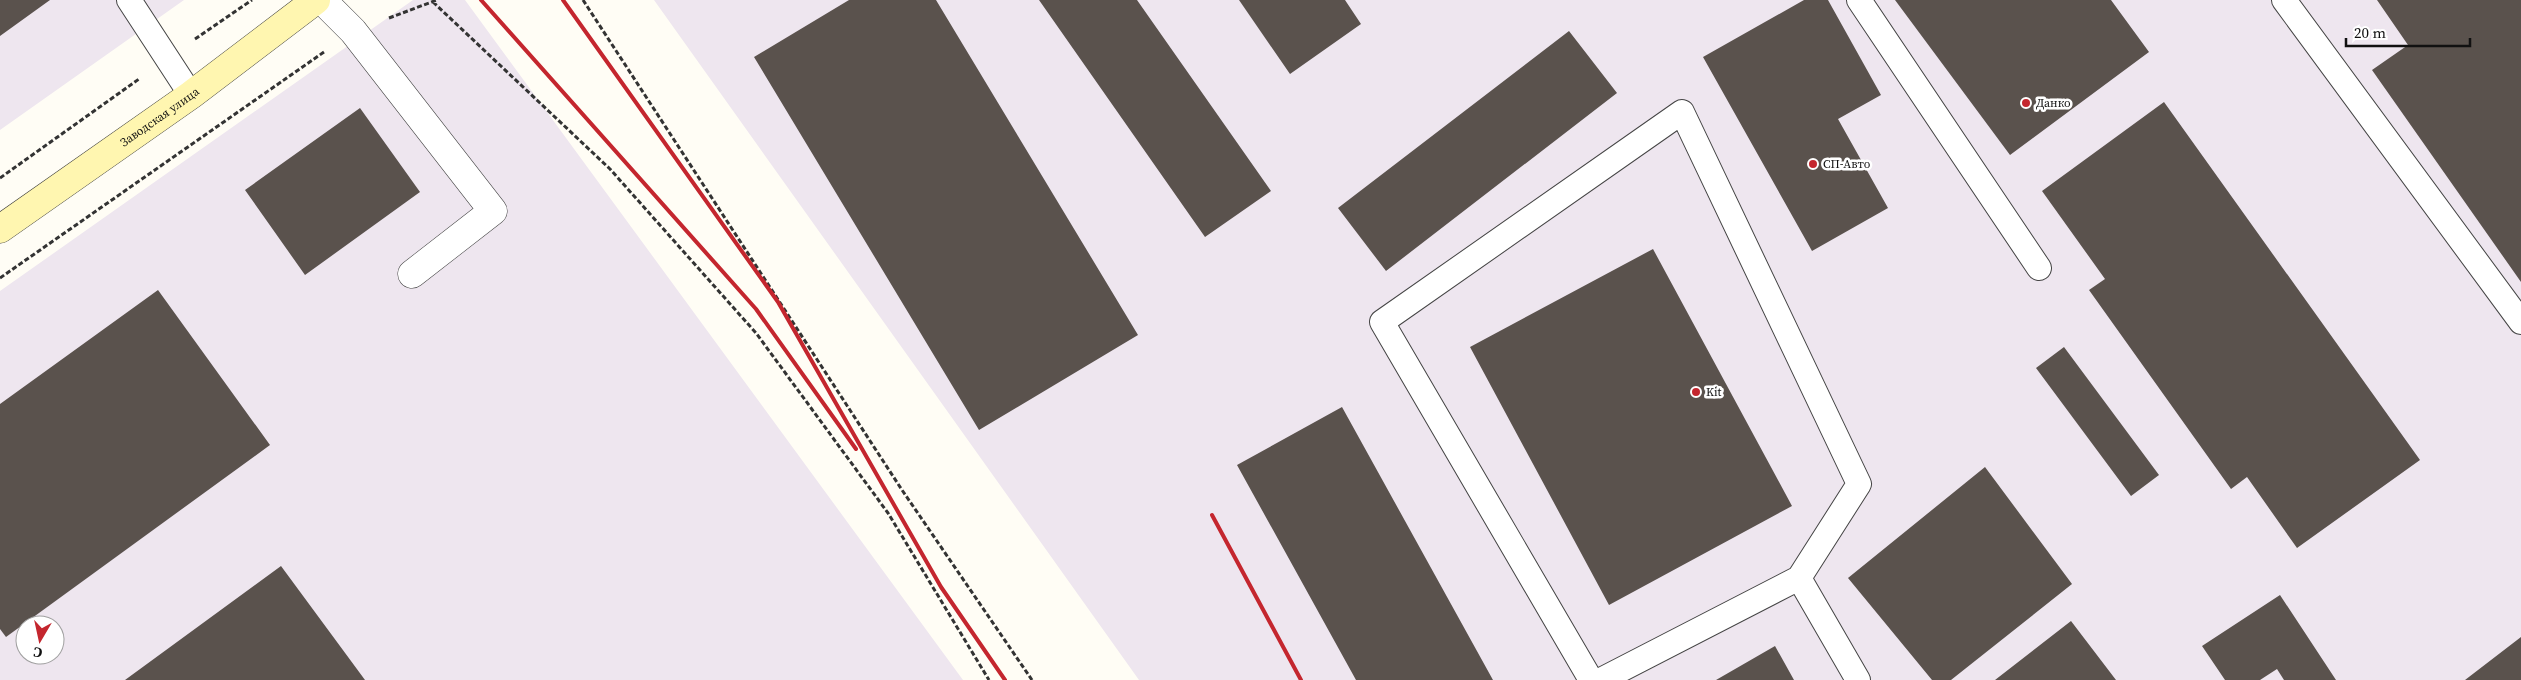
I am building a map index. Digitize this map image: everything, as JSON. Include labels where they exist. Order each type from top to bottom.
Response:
[{"type":"main road","name":"Заводская улица","points":[[0,229],[191,95],[316,0]]},
{"type":"street","points":[[322,0],[353,31],[493,211],[412,274]]},
{"type":"lane","points":[[129,0],[191,95]]},
{"type":"lane","points":[[1859,0],[2039,268]]},
{"type":"lane","points":[[2284,0],[2521,322]]},
{"type":"lane","points":[[1591,680],[1382,322],[1682,112],[1859,484],[1800,578],[1601,680]]},
{"type":"lane","points":[[1800,578],[1858,680]]},
{"type":"path","points":[[0,178],[253,0]]},
{"type":"path","points":[[0,278],[353,31],[437,0]]},
{"type":"path","points":[[584,0],[902,490],[1032,680]]},
{"type":"path","points":[[432,2],[610,169],[756,333],[888,513],[989,680]]},
{"type":"shaded area","points":[[0,0],[184,0],[0,130]]},
{"type":"shaded area","points":[[413,0],[465,0],[963,680],[0,680],[0,291]]},
{"type":"shaded area","points":[[654,0],[2521,0],[2521,680],[1139,680]]},
{"type":"building","points":[[0,0],[50,0],[0,36]]},
{"type":"building","points":[[849,0],[936,0],[1138,335],[979,430],[754,57]]},
{"type":"building","points":[[1039,0],[1137,0],[1271,191],[1205,237]]},
{"type":"building","points":[[1239,0],[1345,0],[1361,24],[1290,74]]},
{"type":"building","name":"СП-Авто","points":[[1804,0],[1828,0],[1881,95],[1838,119],[1888,208],[1812,251],[1703,57]]},
{"type":"building","name":"Данко","points":[[1895,0],[2111,0],[2149,52],[2010,155]]},
{"type":"building","points":[[2377,0],[2521,0],[2521,282],[2372,70],[2408,45]]},
{"type":"building","points":[[1569,31],[1617,93],[1386,271],[1338,208]]},
{"type":"building","points":[[2164,102],[2420,460],[2297,548],[2247,477],[2231,489],[2089,290],[2105,279],[2042,191]]},
{"type":"building","points":[[360,108],[420,192],[305,275],[245,190]]},
{"type":"building","points":[[1653,249],[1792,506],[1609,605],[1470,347]]},
{"type":"building","points":[[158,290],[270,445],[36,615],[15,615],[15,630],[6,637],[0,629],[0,404]]},
{"type":"building","points":[[2064,347],[2159,475],[2131,496],[2036,368]]},
{"type":"building","points":[[1342,407],[1493,680],[1356,680],[1237,465]]},
{"type":"building","points":[[1985,467],[2072,584],[1951,680],[1932,680],[1848,578]]},
{"type":"building","points":[[281,566],[365,680],[125,680]]},
{"type":"building","points":[[2280,595],[2336,680],[2284,680],[2277,669],[2260,680],[2225,680],[2202,646]]},
{"type":"building","points":[[2071,621],[2116,680],[1995,680]]},
{"type":"building","points":[[2521,637],[2521,680],[2465,680]]},
{"type":"building","points":[[1775,646],[1794,680],[1716,680]]},
{"type":"railway","points":[[481,0],[756,309],[856,449]]},
{"type":"railway","points":[[563,0],[778,302],[941,587],[1005,680]]},
{"type":"railway","points":[[1212,515],[1301,680]]},
{"type":"place","name":"Данко","points":[[2026,103]]},
{"type":"place","name":"СП-Авто","points":[[1813,164]]},
{"type":"place","name":"Kit","points":[[1696,392]]}]
